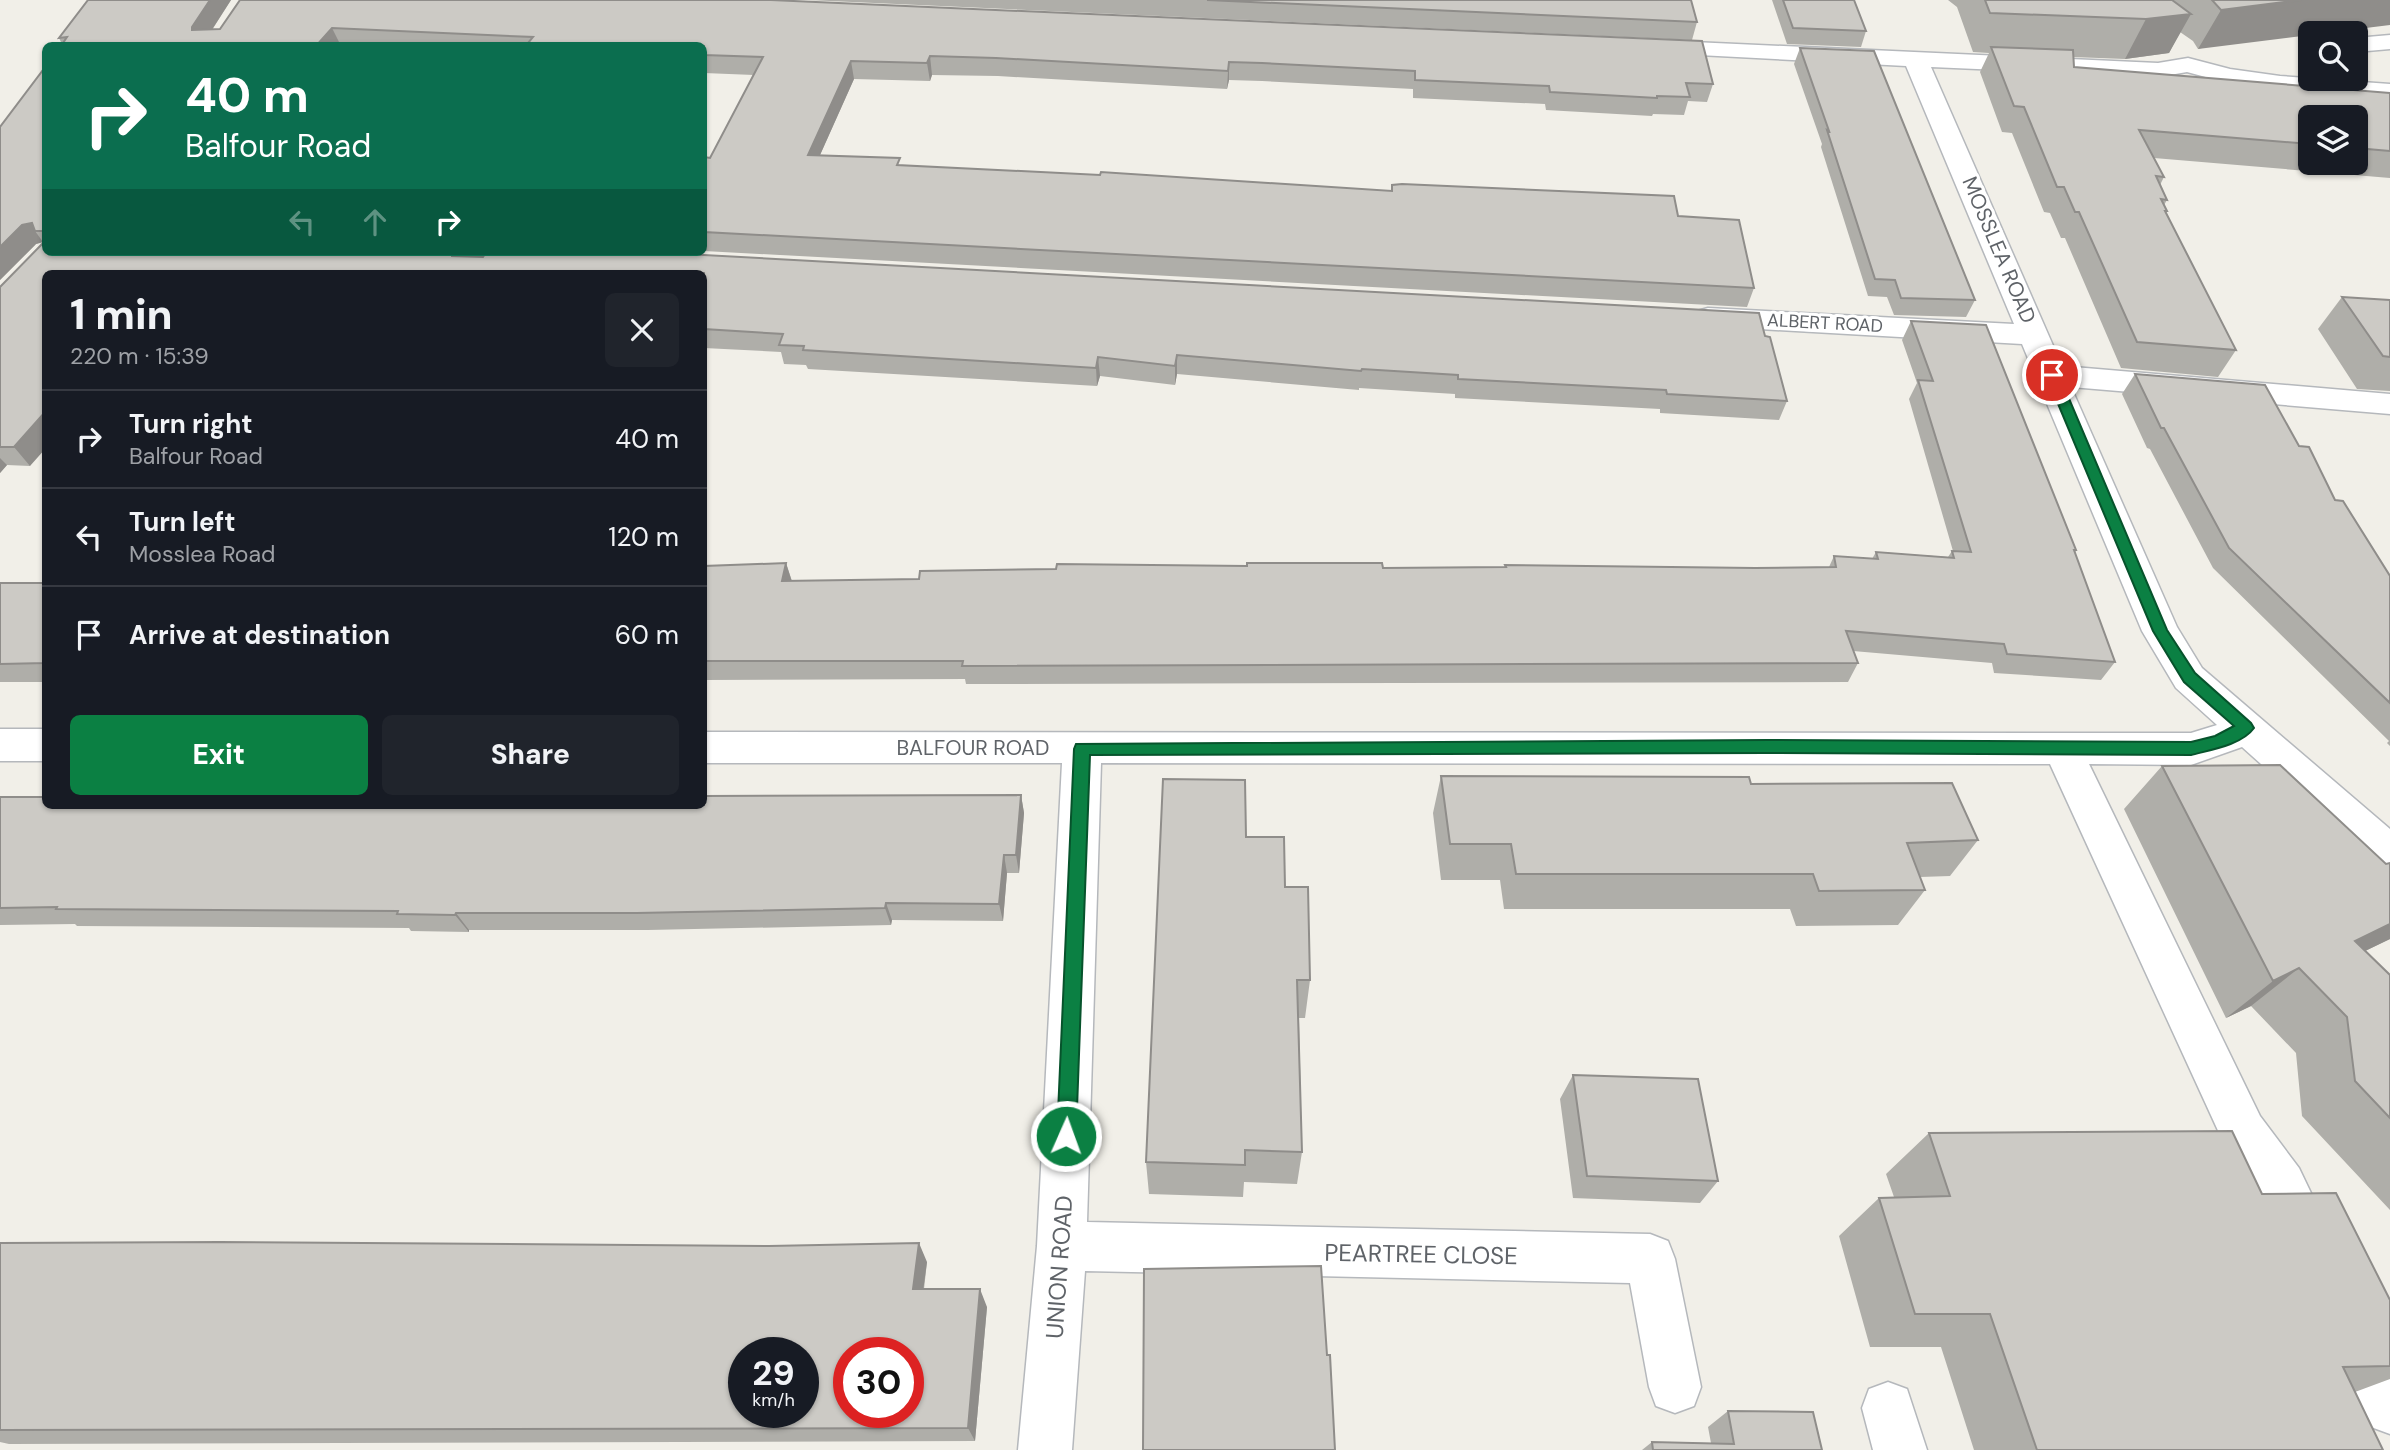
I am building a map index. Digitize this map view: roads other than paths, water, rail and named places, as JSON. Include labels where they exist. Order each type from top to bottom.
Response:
[{"type":"street","points":[[2174,41],[2189,56],[2189,65]]},
{"type":"street","points":[[2368,44],[2390,41]]},
{"type":"street","points":[[1623,46],[2158,70],[2189,65],[2228,76],[2280,83],[2390,92]]},
{"type":"street","name":"MOSSLEA ROAD","points":[[1915,59],[2160,631],[2189,678],[2390,854]]},
{"type":"street","name":"ALBERT ROAD","points":[[1684,315],[2035,335]]},
{"type":"street","points":[[2052,375],[2390,404]]},
{"type":"street","name":"BALFOUR ROAD","points":[[707,747],[2191,749],[2219,741],[2246,728]]},
{"type":"street","points":[[0,745],[42,745]]},
{"type":"street","points":[[2062,748],[2243,1132],[2282,1185],[2390,1408]]},
{"type":"street","name":"UNION ROAD","points":[[1045,1450],[1062,1246],[1082,749]]},
{"type":"street","name":"PEARTREE CLOSE","points":[[1062,1246],[1650,1259],[1675,1387]]}]
